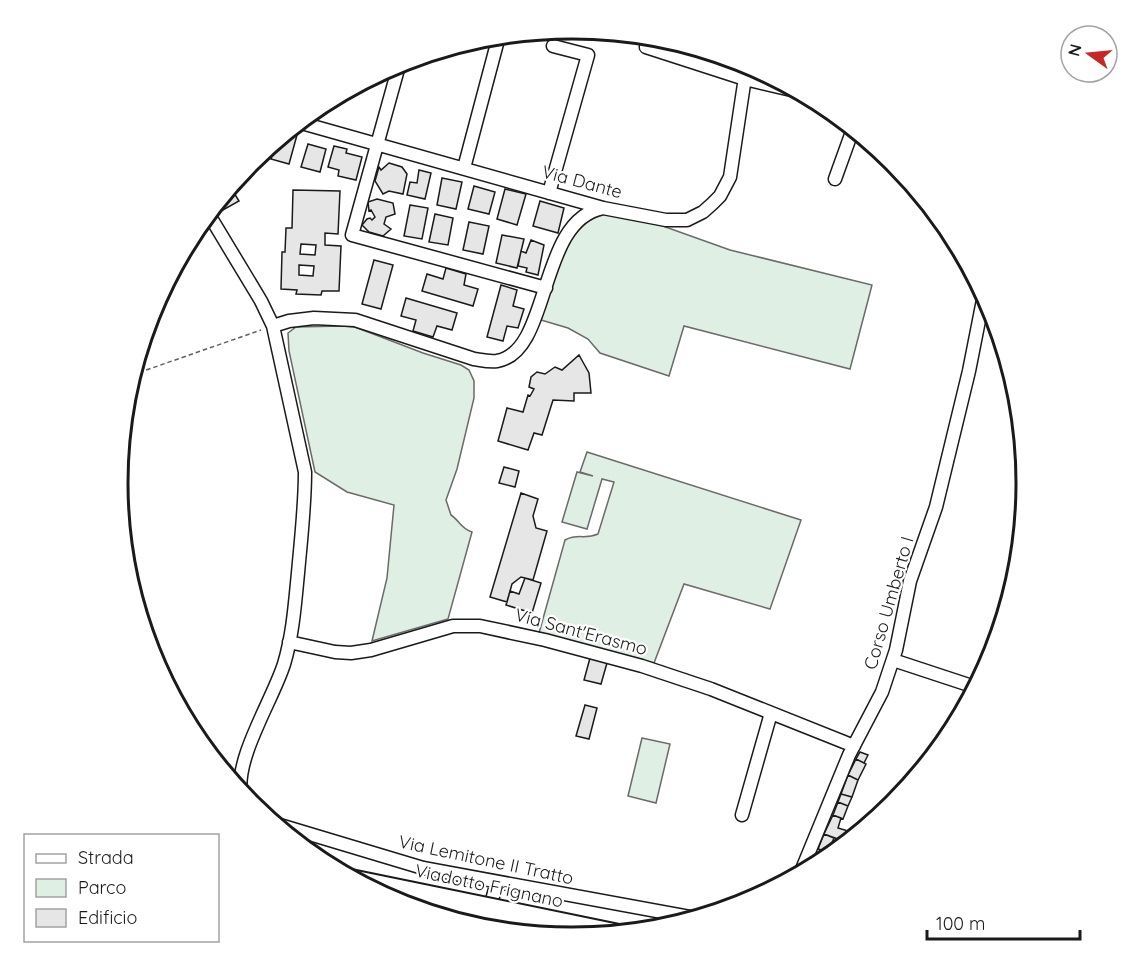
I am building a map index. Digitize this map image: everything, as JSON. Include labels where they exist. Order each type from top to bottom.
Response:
[{"type":"highway","name":"Viadotto Frignano","points":[[383,885],[587,926]]},
{"type":"street","points":[[464,168],[497,46]]},
{"type":"street","points":[[549,193],[588,55],[553,46]]},
{"type":"street","points":[[646,46],[765,84]]},
{"type":"street","points":[[396,75],[352,235],[546,288]]},
{"type":"street","name":"Via Dante","points":[[310,125],[603,208],[679,221],[694,217],[712,204],[720,196],[730,177],[746,75]]},
{"type":"street","points":[[835,179],[850,137]]},
{"type":"street","points":[[273,326],[289,321],[314,318],[355,320],[463,356],[497,361],[511,354],[529,332],[560,247],[571,228],[586,214],[603,208]]},
{"type":"street","points":[[213,221],[261,301],[273,326],[305,472],[303,522],[292,633],[284,664],[243,764],[240,778]]},
{"type":"street","name":"Corso Umberto I","points":[[806,860],[854,746],[882,692],[893,660],[910,581],[939,496],[981,311]]},
{"type":"street","name":"Via Sant'Erasmo","points":[[289,642],[327,651],[351,653],[370,650],[453,626],[480,626],[537,638],[642,666],[711,689],[854,746]]},
{"type":"street","points":[[893,660],[967,684]]},
{"type":"street","points":[[742,815],[771,713]]},
{"type":"street","name":"Via Lemitone II Tratto","points":[[294,829],[423,868],[675,914]]},
{"type":"street","points":[[487,918],[497,882]]},
{"type":"path","points":[[142,371],[273,326]]},
{"type":"green space","points":[[604,214],[660,225],[730,250],[872,285],[850,369],[684,326],[669,376],[600,353],[588,339],[568,328],[541,320],[555,274],[569,243],[590,221]]},
{"type":"green space","points":[[296,327],[355,327],[461,365],[469,370],[474,381],[474,398],[457,469],[446,500],[451,515],[465,529],[472,532],[448,619],[372,641],[387,578],[394,505],[347,492],[315,472],[289,351],[288,333]]},
{"type":"green space","points":[[587,452],[801,520],[770,609],[684,584],[654,663],[539,633],[565,540],[598,534],[614,482],[602,479],[587,529],[562,522],[577,472],[593,476],[580,472]]},
{"type":"green space","points":[[642,738],[670,744],[656,803],[628,796]]},
{"type":"building","points":[[297,135],[289,164],[271,159],[279,149]]},
{"type":"building","points":[[308,144],[326,149],[320,172],[301,167]]},
{"type":"building","points":[[334,146],[347,149],[346,153],[362,157],[356,180],[338,176],[339,170],[328,167]]},
{"type":"building","points":[[389,163],[402,167],[407,174],[403,194],[389,191],[383,194],[375,181],[379,167],[381,170]]},
{"type":"building","points":[[419,170],[431,173],[425,199],[407,195],[410,182],[417,183]]},
{"type":"building","points":[[442,178],[462,182],[456,209],[437,205]]},
{"type":"building","points":[[474,186],[495,192],[489,214],[468,209]]},
{"type":"building","points":[[505,189],[526,194],[517,225],[497,219]]},
{"type":"building","points":[[293,190],[340,191],[338,234],[325,233],[325,245],[341,246],[339,291],[322,291],[321,295],[296,294],[297,290],[281,289],[282,252],[285,252],[286,228],[292,228]],"holes":[[[301,244],[316,245],[315,255],[300,254]],[[299,265],[314,266],[313,276],[299,275]]]},
{"type":"building","points":[[235,194],[239,201],[222,209]]},
{"type":"building","points":[[377,199],[393,203],[395,214],[386,217],[384,224],[391,229],[383,236],[369,232],[362,225],[367,219],[372,220],[375,217],[371,210],[369,211],[368,202]]},
{"type":"building","points":[[540,201],[564,208],[558,233],[533,226]]},
{"type":"building","points":[[410,205],[428,208],[422,239],[404,236]]},
{"type":"building","points":[[435,214],[453,218],[448,245],[429,242]]},
{"type":"building","points":[[469,222],[489,226],[483,254],[463,250]]},
{"type":"building","points":[[502,235],[524,239],[517,268],[496,263]]},
{"type":"building","points":[[531,240],[544,245],[538,275],[526,272],[527,268],[518,266],[521,251],[526,253]]},
{"type":"building","points":[[374,260],[393,265],[381,309],[362,304]]},
{"type":"building","points":[[446,268],[466,274],[464,285],[478,289],[473,306],[422,291],[427,274],[443,279]]},
{"type":"building","points":[[501,285],[517,290],[513,306],[524,309],[518,328],[507,326],[503,341],[487,337]]},
{"type":"building","points":[[406,298],[457,313],[452,330],[437,326],[433,337],[413,331],[416,320],[401,316]]},
{"type":"building","points":[[579,355],[589,373],[591,393],[574,393],[574,401],[553,400],[542,435],[534,433],[528,450],[498,441],[507,408],[523,412],[528,395],[530,396],[534,389],[529,387],[531,377],[537,372],[545,374],[555,367],[562,370]]},
{"type":"building","points":[[504,467],[519,471],[515,487],[499,483]]},
{"type":"building","points":[[521,493],[538,499],[533,516],[536,528],[547,531],[533,580],[521,577],[512,584],[507,602],[490,597]]},
{"type":"building","points":[[525,578],[541,583],[532,613],[506,605],[510,591],[519,594]]},
{"type":"building","points":[[590,658],[607,663],[601,684],[584,680]]},
{"type":"building","points":[[585,705],[597,708],[589,739],[576,736]]},
{"type":"building","points":[[860,752],[868,755],[864,763],[856,759]]},
{"type":"building","points":[[856,759],[866,764],[858,780],[848,775]]},
{"type":"building","points":[[848,775],[858,780],[852,797],[841,794]]},
{"type":"building","points":[[841,794],[852,797],[848,806],[838,802]]},
{"type":"building","points":[[838,802],[848,806],[843,819],[833,815]]},
{"type":"building","points":[[833,815],[841,818],[838,828],[847,831],[837,839],[824,834]]},
{"type":"building","points":[[824,834],[834,838],[821,850],[818,849]]}]
